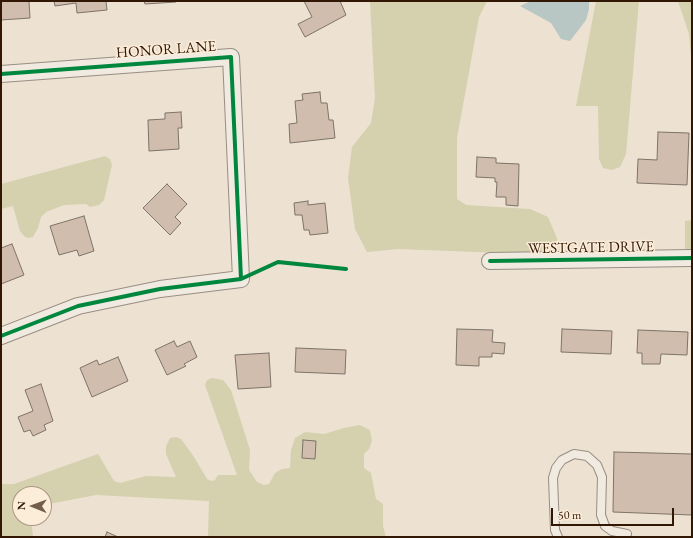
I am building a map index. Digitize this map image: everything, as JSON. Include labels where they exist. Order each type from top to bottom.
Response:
[{"type":"street","name":"HONOR LANE","points":[[1,74],[230,57],[241,279],[160,289],[78,306],[1,336]]},
{"type":"street","name":"WESTGATE DRIVE","points":[[490,261],[692,258]]},
{"type":"lane","points":[[558,537],[555,530],[553,478],[556,468],[562,460],[574,454],[587,456],[597,465],[602,477],[602,515],[605,526],[612,531],[627,534]]},
{"type":"shaded area","points":[[370,1],[487,1],[479,17],[457,138],[457,199],[466,205],[530,209],[548,217],[557,238],[556,255],[398,249],[367,252],[355,229],[348,178],[352,147],[371,123],[375,98]]},
{"type":"shaded area","points":[[531,1],[589,1],[589,9],[586,20],[570,41],[561,39],[551,23],[520,6]]},
{"type":"shaded area","points":[[596,1],[639,1],[626,154],[620,167],[612,170],[603,168],[599,159],[598,106],[576,106]]},
{"type":"shaded area","points":[[678,1],[692,1],[692,67],[689,34]]},
{"type":"shaded area","points":[[105,156],[110,159],[112,165],[104,200],[99,205],[90,207],[86,204],[64,205],[46,212],[41,217],[38,228],[33,237],[29,238],[25,237],[20,231],[13,206],[1,209],[1,184]]},
{"type":"shaded area","points":[[692,220],[692,249],[685,249],[685,221]]},
{"type":"shaded area","points":[[212,378],[223,380],[231,390],[250,450],[249,470],[257,482],[264,485],[269,484],[275,473],[282,469],[290,468],[291,450],[295,438],[305,432],[324,434],[360,425],[370,430],[372,441],[369,449],[364,454],[364,468],[371,473],[376,499],[383,504],[383,526],[386,537],[208,537],[209,501],[96,495],[52,503],[52,486],[12,486],[12,526],[32,526],[33,537],[1,537],[1,484],[14,484],[98,454],[114,481],[120,483],[146,476],[176,477],[166,454],[166,446],[170,438],[176,437],[181,439],[207,479],[211,481],[215,480],[218,475],[237,475],[205,385],[207,380]]},
{"type":"building","points":[[1,1],[29,1],[30,18],[1,20]]},
{"type":"building","points":[[54,1],[106,1],[107,10],[77,13],[76,3],[55,6]]},
{"type":"building","points":[[144,1],[175,1],[176,2],[145,4]]},
{"type":"building","points":[[304,1],[340,1],[346,15],[305,37],[298,24],[312,17]]},
{"type":"building","points":[[320,92],[321,103],[327,103],[329,120],[333,120],[335,138],[290,143],[289,124],[297,123],[295,101],[303,100],[302,94]]},
{"type":"building","points":[[181,112],[182,128],[178,128],[179,149],[149,151],[148,120],[165,119],[165,113]]},
{"type":"building","points":[[658,132],[689,133],[687,185],[637,183],[638,159],[657,160]]},
{"type":"building","points":[[477,157],[496,158],[496,163],[519,164],[518,206],[506,205],[506,197],[496,197],[497,182],[495,182],[495,178],[476,177]]},
{"type":"building","points":[[167,184],[187,204],[175,217],[181,223],[170,235],[143,208]]},
{"type":"building","points":[[308,201],[308,205],[325,203],[328,233],[310,235],[309,230],[304,230],[302,215],[295,215],[294,203]]},
{"type":"building","points":[[84,216],[94,251],[79,256],[77,250],[59,255],[50,226]]},
{"type":"building","points":[[12,244],[24,275],[1,284],[1,248]]},
{"type":"building","points":[[457,329],[493,330],[492,342],[505,343],[504,354],[492,353],[492,357],[479,357],[479,366],[456,365]]},
{"type":"building","points":[[562,329],[612,331],[611,354],[561,352]]},
{"type":"building","points":[[638,330],[688,332],[687,355],[661,354],[660,364],[642,364],[642,353],[637,353]]},
{"type":"building","points":[[174,341],[177,347],[190,341],[197,357],[184,364],[186,366],[167,375],[155,350]]},
{"type":"building","points":[[296,348],[346,350],[345,374],[295,372]]},
{"type":"building","points":[[269,353],[271,387],[238,389],[235,355]]},
{"type":"building","points":[[118,357],[128,381],[92,397],[80,368],[97,360],[99,365]]},
{"type":"building","points":[[41,384],[53,421],[44,425],[46,430],[33,436],[30,430],[24,432],[18,417],[33,411],[25,390]]},
{"type":"building","points":[[303,440],[316,441],[315,459],[302,458]]},
{"type":"building","points":[[614,452],[692,454],[692,515],[613,512]]},
{"type":"building","points":[[107,532],[118,537],[105,537]]},
{"type":"cycle path","points":[[1,74],[231,57],[241,279]]},
{"type":"cycle path","points":[[490,261],[692,258]]},
{"type":"cycle path","points":[[1,336],[78,306],[160,289],[241,279],[278,262],[346,269]]}]
